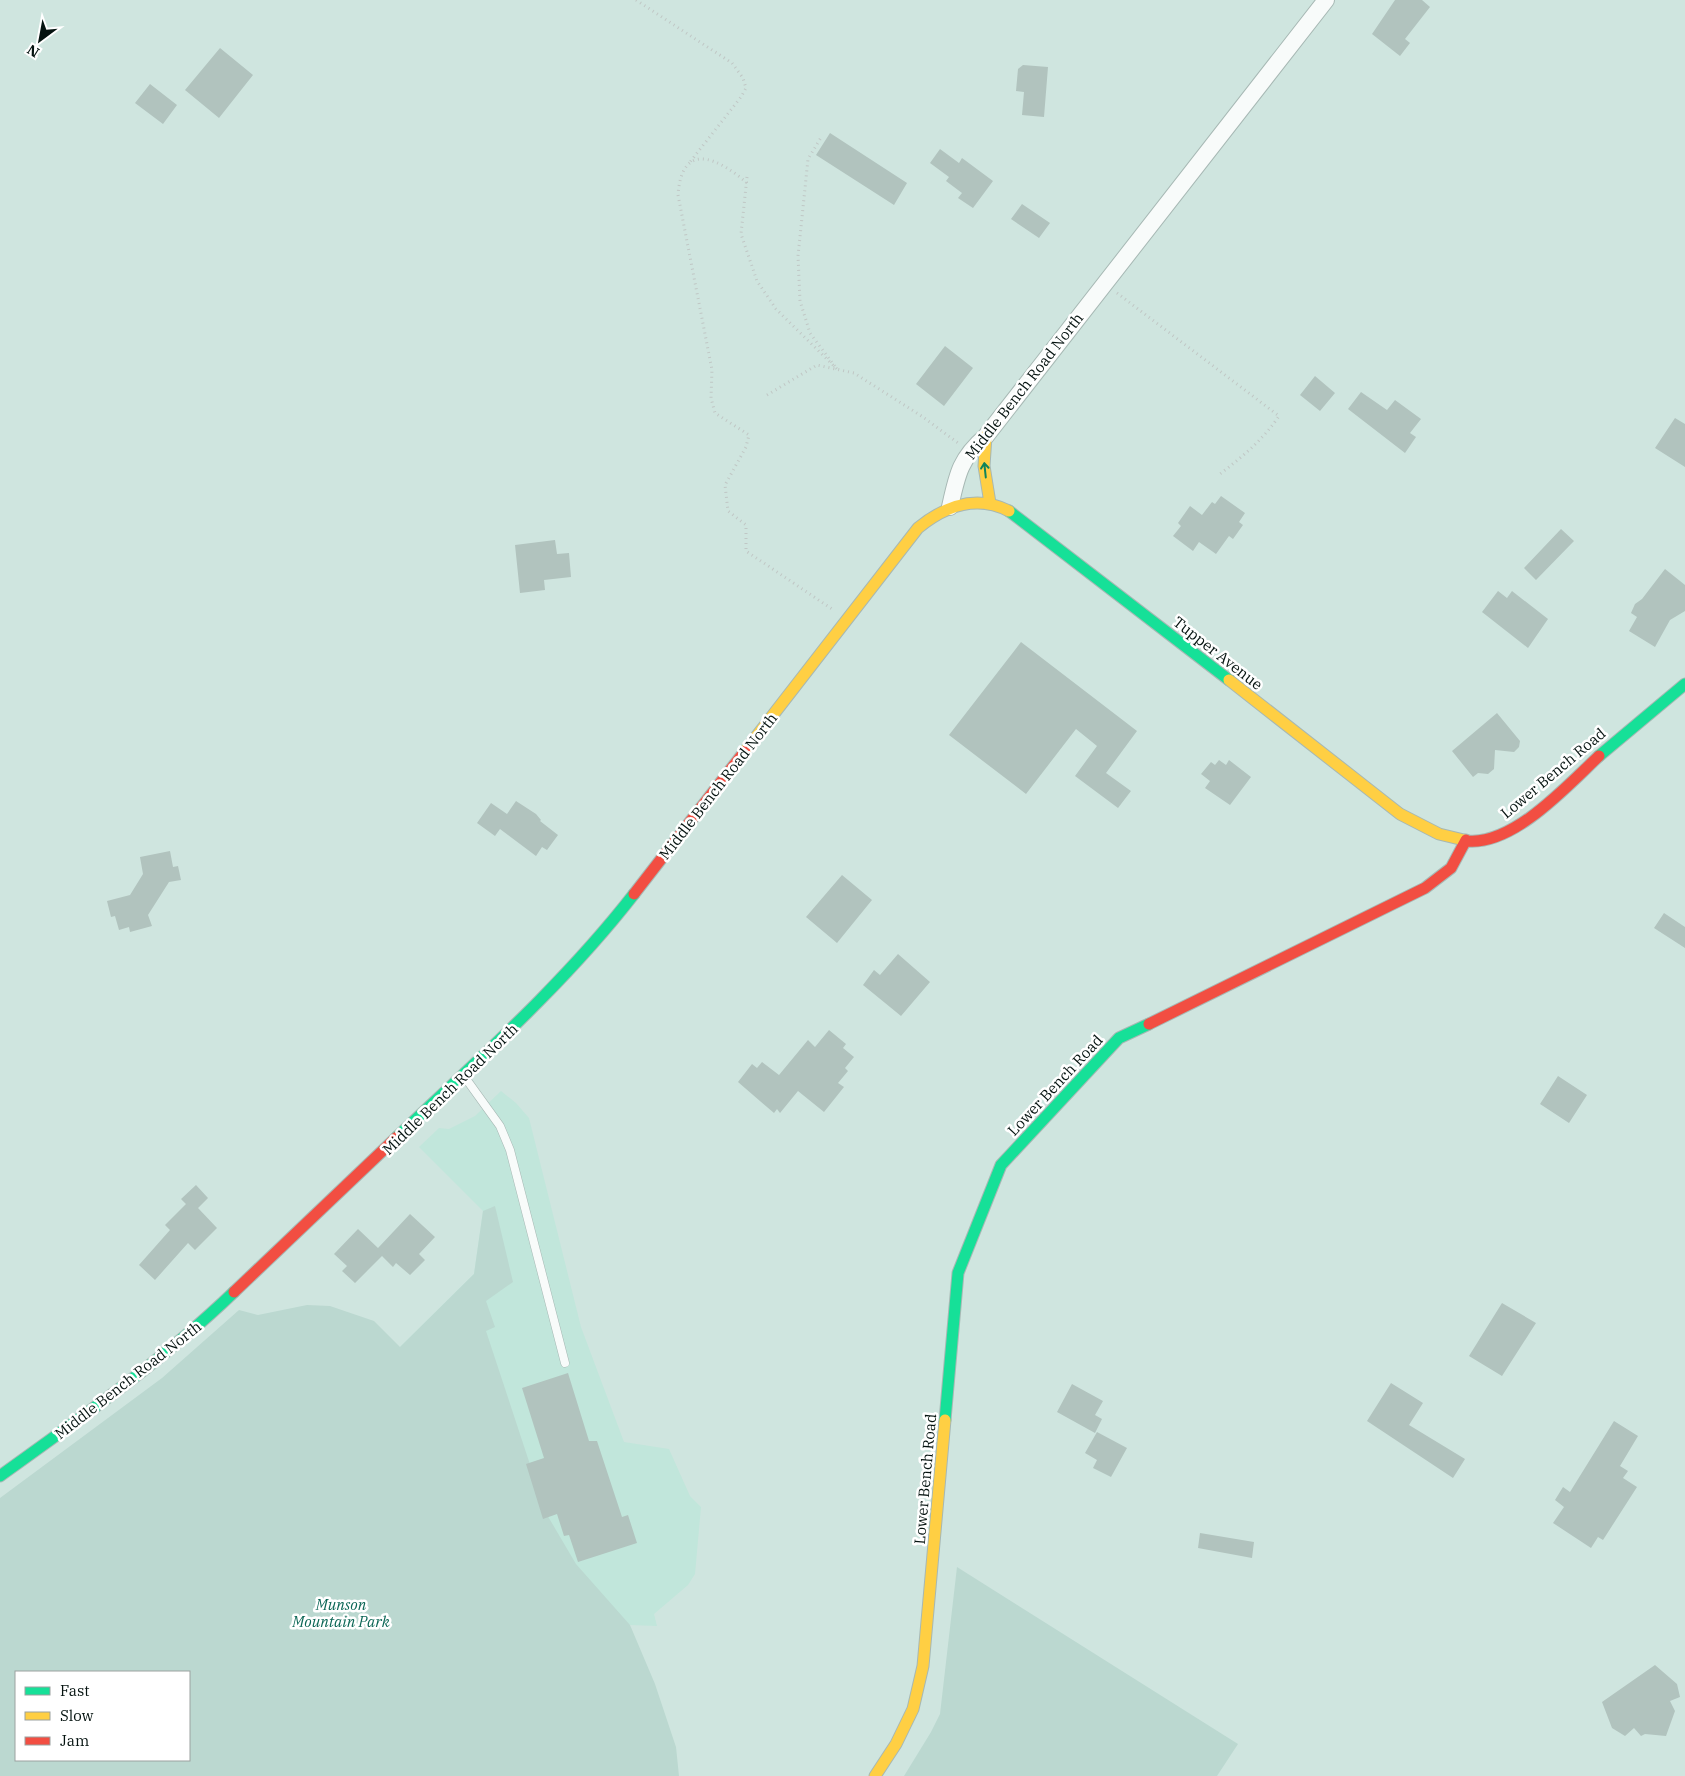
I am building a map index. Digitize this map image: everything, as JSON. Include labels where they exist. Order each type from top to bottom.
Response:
[{"type":"street","name":"Middle Bench Road North","points":[[0,1476],[130,1383],[196,1329],[464,1076],[556,986],[603,934],[918,528],[933,514],[950,507],[956,478],[969,451],[986,436],[1326,0]]},
{"type":"street","points":[[986,436],[984,466],[990,503]]},
{"type":"street","name":"Tupper Avenue","points":[[950,507],[963,504],[990,503],[1018,516],[1400,814],[1417,825],[1436,833],[1466,840]]},
{"type":"street","name":"Lower Bench Road","points":[[875,1776],[896,1744],[913,1709],[923,1666],[958,1273],[1001,1165],[1119,1038],[1426,888],[1445,875],[1459,859],[1466,840],[1482,841],[1500,836],[1529,816],[1624,733],[1685,684]]},
{"type":"lane","points":[[464,1076],[500,1126],[510,1150],[565,1363]]},
{"type":"path","points":[[636,0],[732,63],[743,78],[746,88],[742,97],[679,178],[678,195],[712,370],[711,398],[715,413],[749,435],[746,447],[725,485],[728,511],[746,526],[746,551],[846,620]]},
{"type":"path","points":[[822,136],[808,158],[798,256],[800,301],[810,334],[837,370]]},
{"type":"path","points":[[688,164],[709,158],[728,167],[747,182]]},
{"type":"path","points":[[747,177],[741,234],[758,281],[776,308],[837,370]]},
{"type":"path","points":[[1105,284],[1279,416],[1268,432],[1240,459],[1220,474]]},
{"type":"path","points":[[767,395],[817,365],[854,373],[969,451]]},
{"type":"shaded area","points":[[501,1091],[516,1103],[529,1118],[581,1327],[624,1442],[669,1449],[690,1496],[701,1507],[695,1574],[688,1585],[654,1614],[657,1626],[630,1625],[494,1512],[400,1347],[474,1274],[483,1211],[419,1147],[439,1128],[449,1129],[475,1116]]},
{"type":"green space","name":"Munson Mountain Park","points":[[495,1206],[513,1282],[486,1301],[495,1327],[486,1331],[546,1513],[576,1564],[630,1625],[655,1684],[676,1747],[679,1776],[0,1776],[0,1498],[162,1378],[239,1310],[258,1315],[307,1305],[330,1306],[374,1321],[400,1347],[474,1274],[483,1211]]},
{"type":"green space","points":[[957,1567],[1238,1744],[1217,1776],[904,1776],[940,1714]]},
{"type":"building","points":[[1395,0],[1422,0],[1430,7],[1405,39],[1410,43],[1400,56],[1372,34]]},
{"type":"building","points":[[220,48],[253,75],[219,118],[185,90]]},
{"type":"building","points":[[1023,65],[1048,67],[1044,117],[1022,115],[1024,92],[1016,91],[1018,69]]},
{"type":"building","points":[[150,84],[177,105],[163,124],[135,103]]},
{"type":"building","points":[[830,133],[907,183],[894,205],[816,155]]},
{"type":"building","points":[[940,149],[959,163],[962,158],[993,181],[973,208],[958,198],[962,193],[946,181],[949,177],[930,163]]},
{"type":"building","points":[[1022,204],[1050,223],[1039,238],[1011,219]]},
{"type":"building","points":[[945,346],[973,368],[944,406],[916,384]]},
{"type":"building","points":[[1315,376],[1335,393],[1320,411],[1300,395]]},
{"type":"building","points":[[1361,392],[1387,410],[1395,400],[1421,419],[1410,433],[1416,437],[1405,453],[1348,409]]},
{"type":"building","points":[[1675,418],[1685,424],[1685,467],[1655,448]]},
{"type":"building","points":[[1221,496],[1245,513],[1239,522],[1243,525],[1233,539],[1229,536],[1216,554],[1199,542],[1193,551],[1173,536],[1181,526],[1178,523],[1190,506],[1202,515],[1212,502],[1215,504]]},
{"type":"building","points":[[1561,529],[1574,541],[1536,580],[1524,568]]},
{"type":"building","points":[[555,540],[557,554],[569,553],[571,577],[544,580],[545,590],[520,593],[515,545]]},
{"type":"building","points":[[1665,569],[1685,585],[1685,611],[1670,620],[1655,647],[1629,631],[1637,617],[1631,613],[1635,604],[1642,599]]},
{"type":"building","points":[[1498,591],[1507,598],[1512,591],[1548,619],[1528,648],[1482,612]]},
{"type":"building","points":[[1021,642],[1137,731],[1106,773],[1131,791],[1118,808],[1075,776],[1097,746],[1076,729],[1026,794],[949,735]]},
{"type":"building","points":[[1497,713],[1520,741],[1519,747],[1514,752],[1495,750],[1494,769],[1488,774],[1478,773],[1473,777],[1452,751]]},
{"type":"building","points":[[1219,760],[1226,765],[1229,760],[1251,777],[1230,805],[1205,788],[1210,781],[1201,774],[1211,762],[1215,765]]},
{"type":"building","points":[[516,801],[536,814],[540,821],[558,835],[547,850],[542,847],[536,856],[500,829],[495,836],[477,823],[491,803],[507,814]]},
{"type":"building","points":[[170,851],[173,867],[178,866],[181,880],[169,882],[148,915],[152,926],[130,932],[129,927],[119,930],[115,916],[111,917],[107,901],[130,895],[143,874],[140,857]]},
{"type":"building","points":[[842,875],[872,900],[837,943],[806,917]]},
{"type":"building","points":[[1664,913],[1685,927],[1685,948],[1654,928]]},
{"type":"building","points":[[898,954],[930,982],[901,1016],[863,985],[874,970],[880,975]]},
{"type":"building","points":[[829,1030],[846,1044],[843,1048],[854,1057],[845,1068],[848,1071],[838,1083],[844,1087],[824,1112],[798,1091],[780,1113],[777,1109],[774,1113],[738,1082],[752,1064],[757,1068],[762,1062],[779,1075],[808,1040],[815,1047]]},
{"type":"building","points":[[1558,1076],[1587,1095],[1569,1123],[1540,1104]]},
{"type":"building","points":[[196,1185],[208,1198],[198,1208],[217,1228],[195,1250],[188,1243],[155,1280],[139,1265],[170,1230],[165,1225],[186,1204],[181,1199]]},
{"type":"building","points":[[410,1214],[435,1237],[419,1254],[425,1260],[410,1275],[396,1263],[393,1267],[382,1256],[355,1283],[342,1271],[347,1266],[334,1254],[358,1229],[378,1248]]},
{"type":"building","points":[[1502,1303],[1536,1323],[1502,1376],[1469,1356]]},
{"type":"building","points":[[568,1373],[589,1441],[597,1441],[622,1517],[628,1515],[637,1543],[578,1562],[569,1535],[564,1536],[557,1514],[543,1519],[526,1464],[544,1458],[522,1388]]},
{"type":"building","points":[[1391,1383],[1423,1403],[1409,1425],[1465,1459],[1453,1478],[1367,1421]]},
{"type":"building","points":[[1072,1384],[1103,1401],[1095,1415],[1102,1419],[1095,1433],[1057,1412]]},
{"type":"building","points":[[1614,1421],[1638,1436],[1620,1466],[1628,1471],[1623,1478],[1637,1487],[1603,1540],[1598,1537],[1591,1548],[1553,1523],[1564,1507],[1555,1500],[1563,1487],[1570,1492]]},
{"type":"building","points":[[1097,1432],[1127,1448],[1111,1477],[1093,1468],[1097,1460],[1085,1453]]},
{"type":"building","points":[[1200,1533],[1254,1542],[1252,1558],[1198,1548]]},
{"type":"building","points":[[1655,1665],[1677,1684],[1680,1697],[1670,1701],[1675,1711],[1666,1736],[1645,1734],[1641,1736],[1634,1728],[1625,1736],[1612,1728],[1602,1702]]},
{"type":"traffic: fast","points":[[1009,511],[1229,680]]},
{"type":"traffic: fast","points":[[1599,756],[1685,684]]},
{"type":"traffic: fast","points":[[397,1137],[490,1050],[550,990],[634,894]]},
{"type":"traffic: fast","points":[[945,1420],[958,1273],[1001,1165],[1119,1038],[1149,1024]]},
{"type":"traffic: fast","points":[[0,1476],[150,1365],[234,1292]]},
{"type":"traffic: slow","points":[[986,436],[984,466],[990,503]]},
{"type":"traffic: slow","points":[[745,751],[918,528],[950,508],[961,505],[985,503],[1009,511]]},
{"type":"traffic: slow","points":[[1229,680],[1400,814],[1439,834],[1468,841]]},
{"type":"traffic: slow","points":[[875,1776],[896,1744],[913,1709],[923,1666],[945,1420]]},
{"type":"traffic: jam","points":[[634,894],[745,751]]},
{"type":"traffic: jam","points":[[1468,841],[1486,840],[1521,824],[1556,797],[1599,756]]},
{"type":"traffic: jam","points":[[1149,1024],[1425,888],[1451,868],[1466,840]]},
{"type":"traffic: jam","points":[[234,1292],[397,1137]]}]
